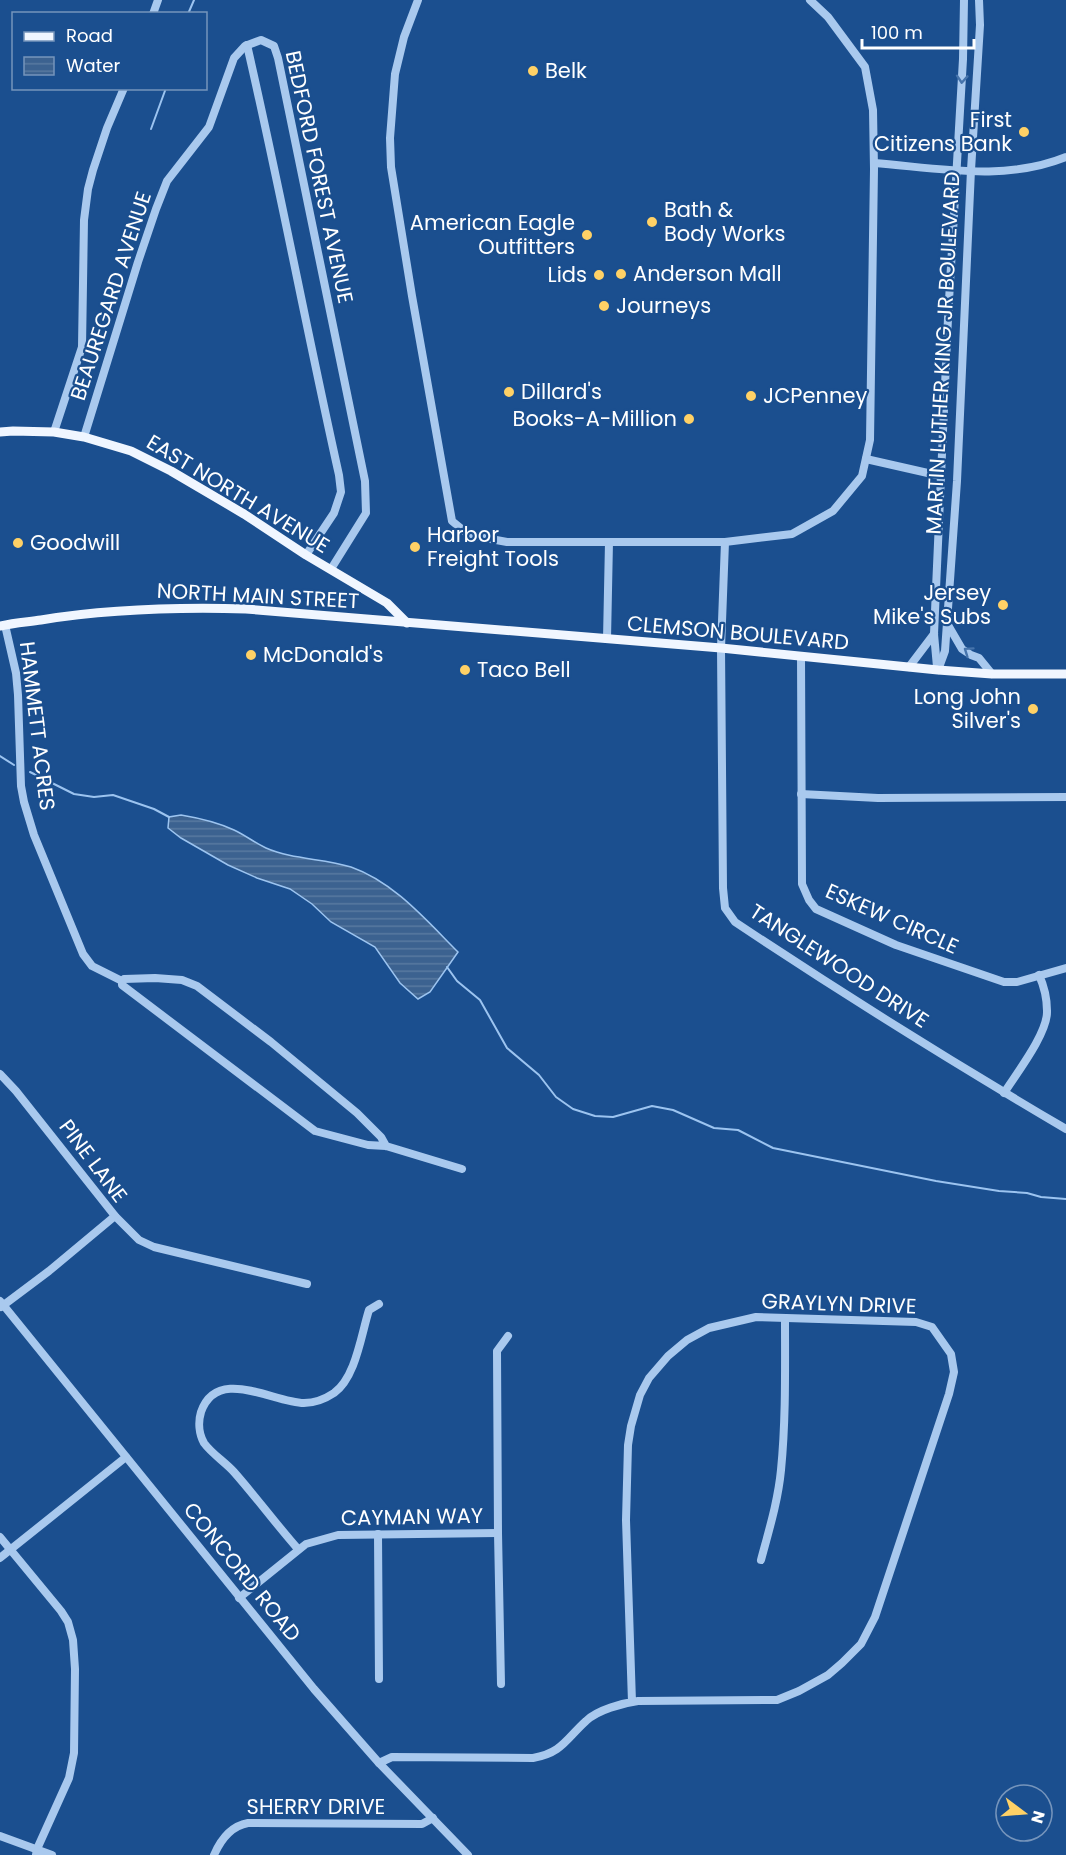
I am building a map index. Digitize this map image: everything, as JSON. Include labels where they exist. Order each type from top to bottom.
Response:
[{"type":"main road","name":"EAST NORTH AVENUE","points":[[0,432],[54,432],[84,437],[131,451],[171,471],[244,514],[306,555],[387,603],[407,623]]},
{"type":"main road","name":"NORTH MAIN STREET","points":[[2,626],[131,609],[186,607],[246,609],[407,623]]},
{"type":"main road","name":"CLEMSON BOULEVARD","points":[[407,623],[721,648],[938,670],[992,674],[1066,674]]},
{"type":"street","points":[[418,0],[404,37],[395,74],[390,138],[391,167],[412,296],[452,521],[469,535],[507,542],[725,542],[792,534],[832,511],[862,476],[870,440],[873,110],[865,67],[828,17],[810,0]]},
{"type":"street","name":"MARTIN LUTHER KING JR BOULEVARD","points":[[938,670],[934,634],[963,60],[964,0]]},
{"type":"street","name":"MARTIN LUTHER KING JR BOULEVARD","points":[[938,670],[945,651],[948,624],[957,481],[980,25],[979,0]]},
{"type":"street","name":"BEDFORD FOREST AVENUE","points":[[306,555],[334,513],[341,492],[247,45],[261,40],[274,46],[278,58],[365,481],[366,513],[331,569]]},
{"type":"street","name":"BEAUREGARD AVENUE","points":[[84,437],[142,252],[167,181],[209,127],[234,58],[247,45]]},
{"type":"street","name":"BEAUREGARD AVENUE","points":[[54,432],[82,347],[84,220],[88,189],[107,128],[122,90]]},
{"type":"street","points":[[874,163],[993,172],[1024,170],[1066,157]]},
{"type":"street","points":[[866,459],[941,476]]},
{"type":"street","points":[[607,639],[609,542]]},
{"type":"street","name":"TANGLEWOOD DRIVE","points":[[725,542],[721,648],[722,832],[725,908],[735,922],[848,997],[1066,1129]]},
{"type":"street","points":[[948,624],[962,649],[979,658],[992,674]]},
{"type":"street","name":"HAMMETT ACRES","points":[[2,626],[18,695],[21,786],[27,813],[83,954],[92,966],[122,981],[122,985],[315,1131],[368,1145],[386,1146],[462,1169]]},
{"type":"street","points":[[909,667],[934,634]]},
{"type":"street","name":"ESKEW CIRCLE","points":[[801,656],[802,884],[816,909],[896,945],[1004,982],[1017,982],[1066,968]]},
{"type":"street","points":[[801,794],[878,798],[1066,797]]},
{"type":"street","points":[[1004,1093],[1043,1032],[1048,1013],[1039,975]]},
{"type":"street","points":[[122,981],[124,979],[155,978],[182,980],[197,986],[262,1035],[357,1113],[381,1137],[386,1146]]},
{"type":"street","name":"PINE LANE","points":[[0,1074],[115,1216],[80,1246],[1,1304]]},
{"type":"street","points":[[115,1216],[140,1240],[154,1246],[307,1284]]},
{"type":"street","name":"CONCORD ROAD","points":[[1,1304],[314,1689],[379,1763],[468,1855]]},
{"type":"street","points":[[298,1549],[233,1471],[207,1447],[199,1429],[201,1411],[211,1397],[226,1389],[244,1389],[306,1403],[327,1397],[335,1392],[348,1377],[369,1310],[379,1304]]},
{"type":"street","name":"GRAYLYN DRIVE","points":[[379,1763],[392,1757],[533,1758],[548,1755],[572,1737],[587,1719],[622,1703],[777,1700],[828,1675],[861,1644],[875,1617],[949,1394],[954,1372],[951,1354],[932,1327],[916,1322],[756,1317],[709,1328],[687,1340],[668,1356],[649,1378],[640,1395],[628,1445],[626,1520],[632,1702]]},
{"type":"street","points":[[761,1560],[775,1507],[781,1471],[785,1389],[785,1318]]},
{"type":"street","name":"CAYMAN WAY","points":[[501,1684],[497,1351],[508,1336]]},
{"type":"street","points":[[0,1558],[126,1457]]},
{"type":"street","name":"CAYMAN WAY","points":[[239,1598],[298,1549],[306,1544],[338,1535],[498,1533]]},
{"type":"street","points":[[378,1534],[379,1679]]},
{"type":"street","points":[[0,1536],[61,1611],[68,1622],[73,1640],[74,1753],[69,1778],[36,1852]]},
{"type":"street","name":"SHERRY DRIVE","points":[[214,1855],[219,1844],[237,1825],[248,1823],[422,1824],[433,1818]]},
{"type":"street","points":[[0,1836],[36,1852],[52,1855]]},
{"type":"water","points":[[181,815],[228,827],[276,852],[340,864],[367,874],[409,903],[458,952],[430,992],[418,999],[400,983],[375,947],[331,922],[312,904],[290,889],[228,865],[168,828],[169,817]]},
{"type":"waterway","points":[[189,12],[194,0]]},
{"type":"waterway","points":[[151,129],[165,90]]},
{"type":"waterway","points":[[0,756],[14,765]]},
{"type":"waterway","points":[[30,772],[74,794],[94,797],[113,795],[154,809],[169,817]]},
{"type":"waterway","points":[[447,967],[457,981],[480,1000],[507,1048],[539,1075],[556,1097],[573,1109],[595,1116],[613,1117],[652,1106],[673,1110],[714,1128],[738,1130],[773,1148],[936,1181],[1066,1199]]},
{"type":"place","name":"Belk","points":[[533,71]]},
{"type":"place","name":"First Citizens Bank","points":[[1024,132]]},
{"type":"place","name":"Bath & Body Works","points":[[652,222]]},
{"type":"place","name":"American Eagle Outfitters","points":[[587,235]]},
{"type":"place","name":"Anderson Mall","points":[[621,274]]},
{"type":"place","name":"Lids","points":[[599,275]]},
{"type":"place","name":"Journeys","points":[[604,306]]},
{"type":"place","name":"Dillard's","points":[[509,392]]},
{"type":"place","name":"JCPenney","points":[[751,396]]},
{"type":"place","name":"Books-A-Million","points":[[689,419]]},
{"type":"place","name":"Goodwill","points":[[18,543]]},
{"type":"place","name":"Harbor Freight Tools","points":[[415,547]]},
{"type":"place","name":"Jersey Mike's Subs","points":[[1003,605]]},
{"type":"place","name":"McDonald's","points":[[251,655]]},
{"type":"place","name":"Taco Bell","points":[[465,670]]},
{"type":"place","name":"Long John Silver's","points":[[1033,709]]}]
